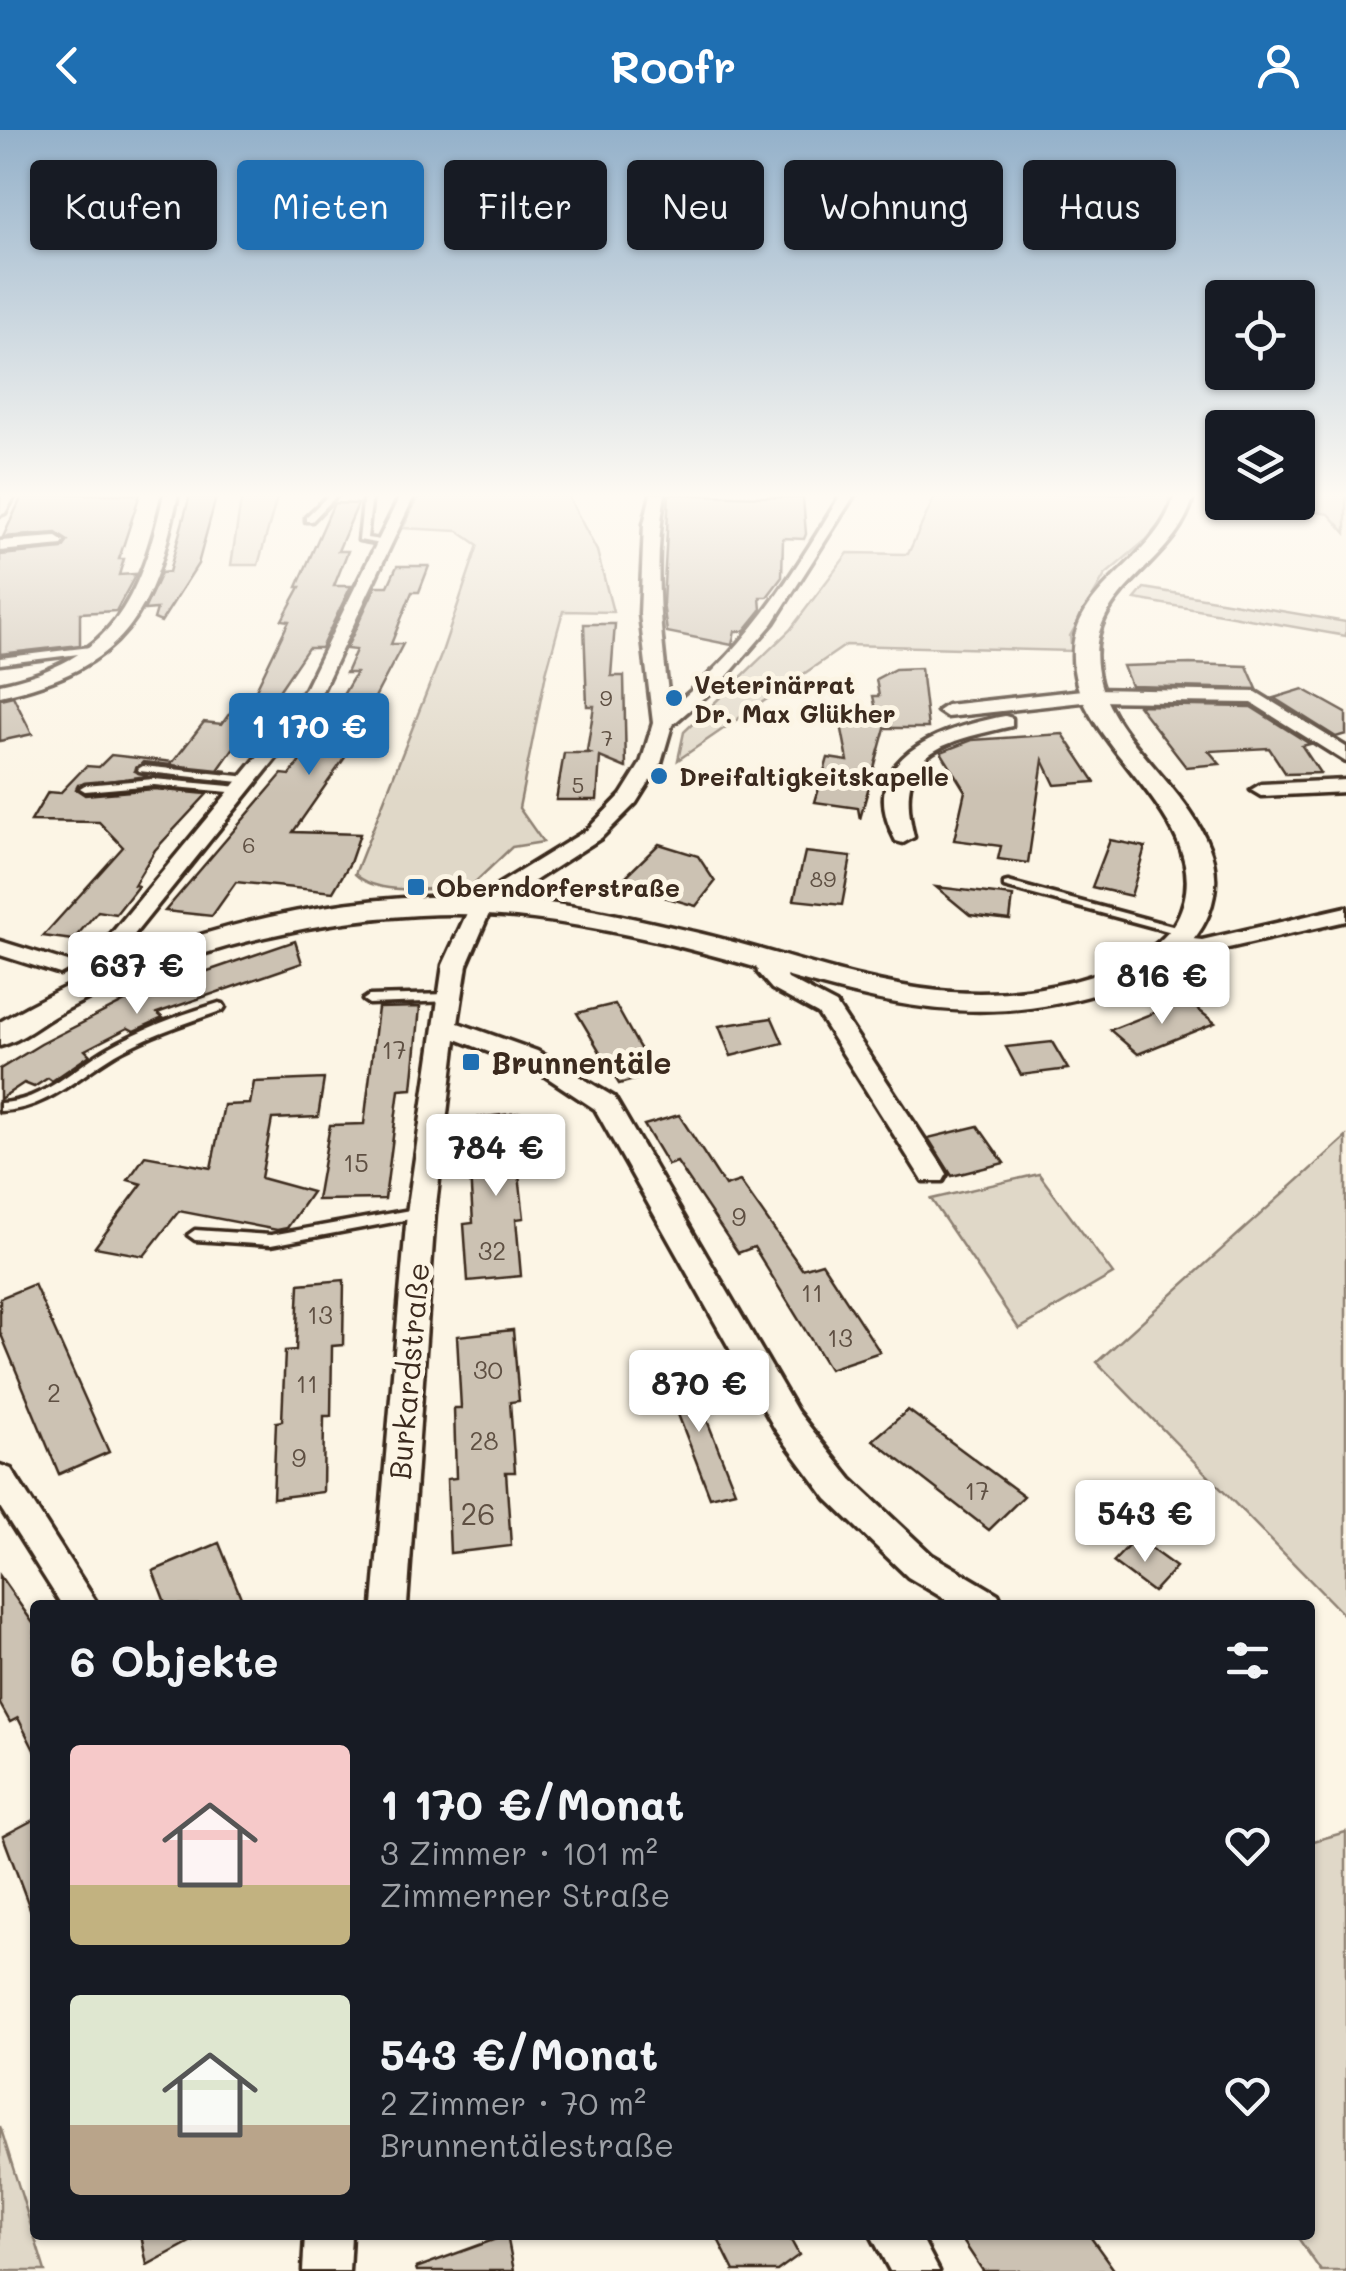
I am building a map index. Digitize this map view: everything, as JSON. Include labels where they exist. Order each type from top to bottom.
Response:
[{"type":"street","points":[[0,690],[78,666],[102,648],[137,594]]},
{"type":"street","points":[[108,980],[95,968],[244,785],[314,689],[360,594]]},
{"type":"street","points":[[481,905],[594,834],[628,799],[651,763],[663,723],[648,614],[649,594]]},
{"type":"street","points":[[663,723],[690,705],[784,594]]},
{"type":"street","points":[[0,1036],[108,980],[227,937],[313,918],[392,908],[481,905],[659,933],[768,960],[831,982],[898,996],[957,1002],[1017,1002],[1085,990],[1141,968],[1179,938],[1197,909],[1200,852],[1185,824],[1128,755],[1093,701],[1085,645],[1089,623],[1105,594]]},
{"type":"street","points":[[947,712],[1093,701],[1256,698],[1346,756]]},
{"type":"street","points":[[903,838],[894,813],[897,785],[905,762],[925,745],[1093,701]]},
{"type":"street","points":[[1261,790],[1346,786]]},
{"type":"street","name":"Burkardstraße","points":[[390,1600],[421,1213],[446,1012],[455,964],[481,905]]},
{"type":"street","points":[[1179,938],[1202,947],[1346,914]]},
{"type":"street","points":[[0,948],[60,966]]},
{"type":"street","points":[[768,960],[770,973],[780,984],[827,1010],[933,1174]]},
{"type":"street","points":[[446,1012],[573,1078],[605,1103],[786,1420],[839,1490],[920,1566],[978,1600]]},
{"type":"street","points":[[0,1479],[77,1600]]},
{"type":"street","points":[[326,2271],[328,2240]]},
{"type":"street","points":[[897,2240],[916,2271]]},
{"type":"lane","points":[[0,660],[102,648]]},
{"type":"lane","points":[[143,769],[244,785]]},
{"type":"lane","points":[[85,788],[154,782],[244,785]]},
{"type":"lane","points":[[1008,885],[1179,938]]},
{"type":"lane","points":[[369,1000],[446,1012]]},
{"type":"lane","points":[[0,1107],[10,1109],[33,1102],[118,1047],[219,1007]]},
{"type":"lane","points":[[195,1235],[270,1240],[421,1213]]},
{"type":"shaded area","points":[[462,594],[608,594],[613,612],[563,611],[546,673],[519,808],[543,842],[512,847],[470,887],[379,886],[355,874]]},
{"type":"shaded area","points":[[817,594],[1094,594],[1070,636],[1072,651],[846,645],[678,760],[684,732],[790,630]]},
{"type":"shaded area","points":[[1139,594],[1179,594],[1346,622],[1346,636],[1135,599]]},
{"type":"shaded area","points":[[1346,1137],[1346,1617],[1097,1362]]},
{"type":"shaded area","points":[[1039,1174],[1113,1274],[1019,1329],[931,1199]]},
{"type":"shaded area","points":[[1346,1832],[1346,2271],[1321,2271],[1299,2240],[1315,2240],[1315,1841]]},
{"type":"shaded area","points":[[0,2126],[30,2223],[30,2240],[35,2240],[45,2271],[0,2271]]},
{"type":"building","points":[[0,594],[125,594],[116,611],[80,613],[80,645],[0,654]]},
{"type":"building","points":[[151,594],[179,594],[161,622],[154,619],[157,609],[144,610]]},
{"type":"building","points":[[296,594],[347,594],[321,648],[308,648],[253,729],[249,726],[218,770],[143,762],[135,771],[148,776],[78,785],[76,789],[85,795],[154,789],[207,794],[155,850],[134,885],[138,886],[116,914],[98,911],[73,940],[43,936],[123,847],[99,822],[31,821],[48,792],[60,793],[86,766],[99,767],[111,755],[173,762],[204,722],[222,724],[237,703],[249,704],[289,621],[282,620]]},
{"type":"building","points":[[372,594],[411,594],[391,644],[403,644],[351,743],[355,743],[293,832],[360,834],[350,863],[333,892],[236,882],[212,916],[165,911],[282,774],[290,775],[323,729],[356,673],[346,673],[356,650],[346,649]]},
{"type":"building","points":[[664,594],[769,594],[760,597],[761,610],[744,631],[735,631],[732,645],[667,632]]},
{"type":"building","points":[[584,624],[615,624],[611,676],[624,676],[626,768],[600,757],[597,800],[556,800],[564,753],[590,753],[587,751],[594,706],[587,706]]},
{"type":"building","points":[[1123,666],[1247,666],[1257,689],[1131,686]]},
{"type":"building","points":[[921,668],[928,728],[885,728],[860,819],[858,808],[815,802],[828,758],[848,761],[840,719],[877,714],[873,696],[879,696],[876,679],[895,669]]},
{"type":"building","points":[[1303,689],[1346,713],[1346,734],[1336,737],[1274,698]]},
{"type":"building","points":[[13,696],[32,734],[0,741],[0,699]]},
{"type":"building","points":[[1138,705],[1251,707],[1310,744],[1302,746],[1320,773],[1286,774],[1269,748],[1209,751],[1220,764],[1186,767]]},
{"type":"building","points":[[1063,734],[1095,782],[1055,785],[1043,760],[1028,863],[998,859],[1001,846],[954,840],[965,791],[941,752],[972,740]]},
{"type":"building","points":[[1110,840],[1145,847],[1131,896],[1092,887]]},
{"type":"building","points":[[659,844],[698,856],[715,882],[696,906],[618,884]]},
{"type":"building","points":[[805,852],[851,857],[842,905],[794,900]]},
{"type":"building","points":[[936,887],[1013,896],[1010,920],[970,915]]},
{"type":"building","points":[[295,941],[302,963],[157,1013],[163,1018],[134,1031],[128,1028],[85,1050],[90,1055],[52,1081],[48,1078],[34,1087],[24,1083],[0,1099],[0,1069],[41,1044],[135,996]]},
{"type":"building","points":[[1186,1000],[1215,1023],[1138,1054],[1110,1030]]},
{"type":"building","points":[[615,1004],[656,1074],[619,1084],[577,1013]]},
{"type":"building","points":[[420,1007],[412,1089],[399,1090],[385,1199],[317,1200],[330,1125],[364,1124],[378,1008]]},
{"type":"building","points":[[772,1018],[783,1043],[731,1056],[719,1026]]},
{"type":"building","points":[[1052,1042],[1068,1069],[1021,1075],[1006,1047]]},
{"type":"building","points":[[324,1079],[318,1117],[272,1119],[261,1178],[312,1192],[287,1228],[277,1230],[179,1211],[144,1256],[95,1247],[142,1184],[128,1180],[145,1156],[211,1168],[224,1105],[250,1104],[254,1082]]},
{"type":"building","points":[[520,1113],[526,1166],[518,1166],[524,1218],[516,1219],[521,1276],[468,1281],[464,1224],[473,1223],[470,1171],[478,1170],[475,1118]]},
{"type":"building","points":[[679,1115],[725,1186],[740,1181],[802,1269],[822,1263],[880,1352],[829,1369],[754,1247],[738,1253],[677,1162],[668,1165],[644,1125]]},
{"type":"building","points":[[978,1126],[1004,1163],[952,1176],[928,1138]]},
{"type":"building","points":[[344,1280],[343,1345],[332,1346],[331,1416],[324,1416],[323,1492],[273,1498],[276,1422],[282,1421],[285,1351],[296,1350],[299,1284]]},
{"type":"building","points":[[34,1284],[109,1452],[59,1474],[0,1332],[0,1298]]},
{"type":"building","points":[[513,1330],[519,1401],[510,1402],[515,1472],[506,1472],[511,1546],[450,1553],[447,1479],[456,1478],[454,1408],[461,1408],[457,1336]]},
{"type":"building","points":[[688,1372],[735,1491],[710,1497],[664,1378]]},
{"type":"building","points":[[908,1410],[1024,1496],[989,1530],[873,1440]]},
{"type":"building","points":[[1136,1538],[1176,1567],[1153,1592],[1113,1562]]},
{"type":"building","points":[[219,1543],[242,1600],[164,1600],[153,1571]]},
{"type":"building","points":[[0,1576],[30,1619],[30,1742],[18,1718],[10,1722],[0,1704]]},
{"type":"building","points":[[30,1822],[30,1909],[3,1836]]},
{"type":"building","points":[[142,2240],[194,2240],[147,2265]]},
{"type":"building","points":[[493,2240],[508,2240],[514,2271],[417,2271],[416,2268]]},
{"type":"building","points":[[718,2240],[791,2240],[799,2255],[777,2271],[734,2271]]},
{"type":"building","points":[[962,2240],[1093,2240],[1115,2271],[983,2271]]},
{"type":"place","name":"Veterinärrat Dr. Max Glükher","points":[[674,698]]},
{"type":"place","name":"Dreifaltigkeitskapelle","points":[[659,776]]},
{"type":"place","name":"Oberndorferstraße","points":[[416,887]]},
{"type":"place","name":"Brunnentäle","points":[[471,1062]]}]
